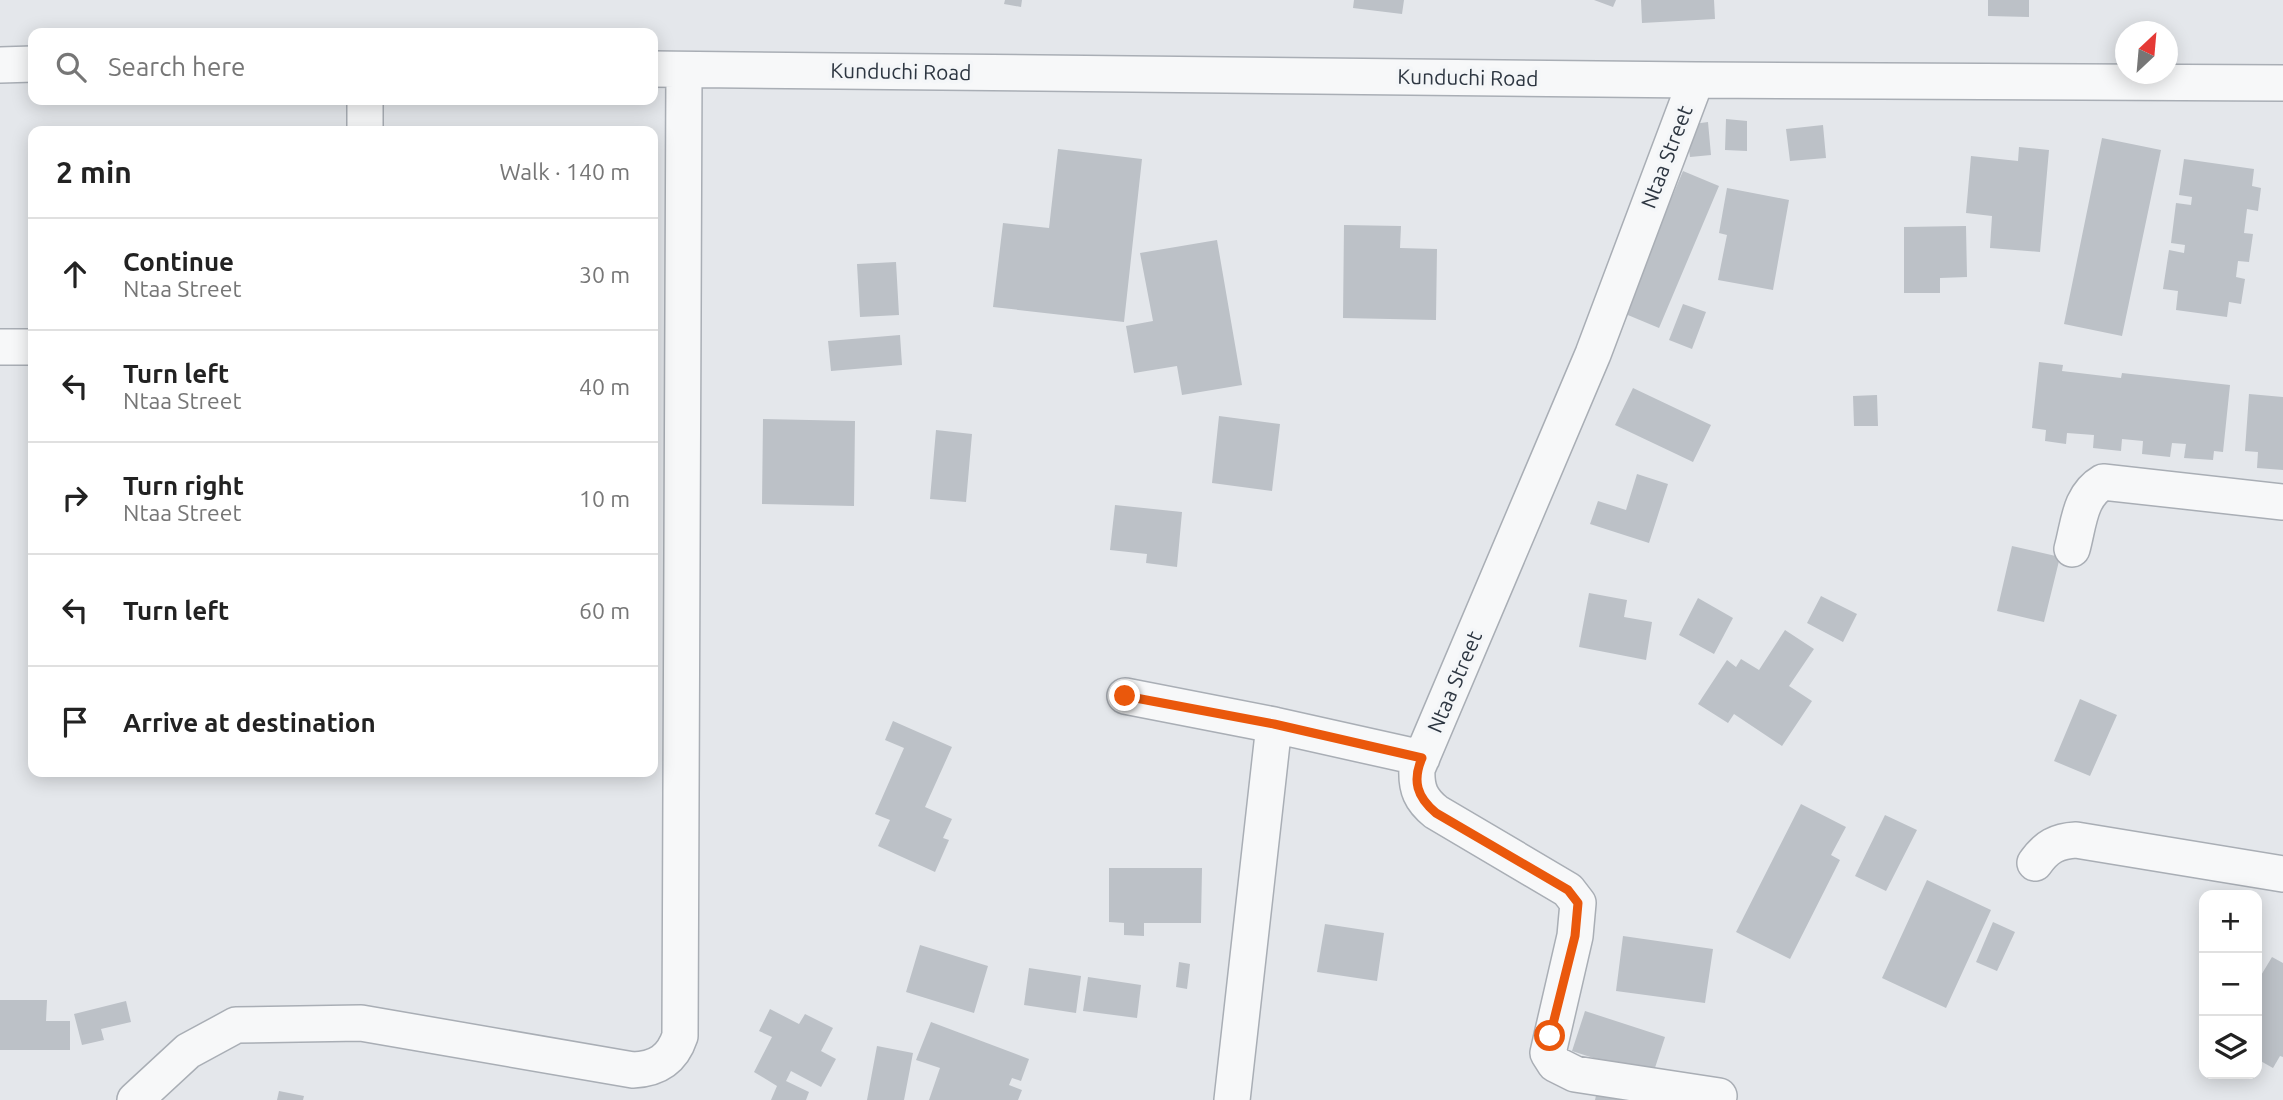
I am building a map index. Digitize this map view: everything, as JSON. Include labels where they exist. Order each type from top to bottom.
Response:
[{"type":"street","points":[[0,65],[28,64]]},
{"type":"street","points":[[135,1100],[188,1051],[236,1025],[361,1023],[633,1070],[658,1066],[668,1059],[676,1048],[680,1036],[668,70]]},
{"type":"street","name":"Kunduchi Road","points":[[668,70],[2283,83]]},
{"type":"street","name":"Ntaa Street","points":[[1696,80],[1593,354],[1417,769],[1416,782],[1419,794],[1436,813],[1568,890],[1578,903],[1575,936],[1548,1053],[1555,1064],[1575,1074],[1719,1096]]},
{"type":"street","points":[[365,105],[365,126]]},
{"type":"street","points":[[0,347],[28,347]]},
{"type":"street","points":[[2072,549],[2085,497],[2092,488],[2103,482],[2283,502]]},
{"type":"street","points":[[1125,696],[1274,724],[1422,758]]},
{"type":"street","points":[[1232,1100],[1274,724]]},
{"type":"street","points":[[2035,863],[2052,845],[2076,840],[2283,874]]},
{"type":"building","points":[[1005,0],[1022,0],[1021,7],[1004,4]]},
{"type":"building","points":[[1354,0],[1404,0],[1402,14],[1353,8]]},
{"type":"building","points":[[1594,0],[1616,0],[1613,7]]},
{"type":"building","points":[[1641,0],[1714,0],[1715,19],[1642,23]]},
{"type":"building","points":[[1988,0],[2029,0],[2029,17],[1988,16]]},
{"type":"building","points":[[1726,119],[1747,121],[1747,151],[1725,150]]},
{"type":"building","points":[[1708,122],[1711,155],[1690,157],[1686,125]]},
{"type":"building","points":[[1823,125],[1826,158],[1790,161],[1786,129]]},
{"type":"building","points":[[2102,138],[2161,150],[2122,336],[2064,324]]},
{"type":"building","points":[[2019,147],[2049,150],[2040,252],[1990,248],[1992,216],[1966,213],[1971,156],[2018,161]]},
{"type":"building","points":[[1058,149],[1142,159],[1124,322],[993,307],[1003,223],[1049,228]]},
{"type":"building","points":[[2184,159],[2254,169],[2252,186],[2261,188],[2258,211],[2247,209],[2244,233],[2253,234],[2249,262],[2238,261],[2236,277],[2245,279],[2241,304],[2229,302],[2227,317],[2176,310],[2178,291],[2163,289],[2169,250],[2184,253],[2185,245],[2171,243],[2176,203],[2191,205],[2192,197],[2179,195]]},
{"type":"building","points":[[1683,171],[1719,186],[1659,328],[1623,313]]},
{"type":"building","points":[[1727,188],[1789,200],[1773,290],[1718,280],[1727,235],[1719,233]]},
{"type":"building","points":[[1344,225],[1401,226],[1400,248],[1437,249],[1436,320],[1343,318]]},
{"type":"building","points":[[1966,226],[1967,277],[1940,278],[1940,293],[1904,293],[1904,227]]},
{"type":"building","points":[[1217,240],[1242,385],[1182,395],[1177,366],[1134,373],[1126,326],[1153,321],[1140,253]]},
{"type":"building","points":[[896,262],[899,315],[860,317],[857,264]]},
{"type":"building","points":[[1683,304],[1706,312],[1692,349],[1669,340]]},
{"type":"building","points":[[900,335],[902,365],[831,371],[828,341]]},
{"type":"building","points":[[2039,362],[2063,365],[2062,371],[2121,378],[2122,373],[2230,385],[2223,452],[2214,451],[2213,460],[2184,458],[2186,444],[2172,443],[2170,457],[2142,454],[2143,441],[2122,439],[2121,451],[2093,448],[2094,435],[2067,433],[2066,444],[2045,441],[2046,430],[2032,428]]},
{"type":"building","points":[[1633,388],[1711,425],[1693,462],[1615,425]]},
{"type":"building","points":[[2249,394],[2283,397],[2283,470],[2257,468],[2258,452],[2245,451]]},
{"type":"building","points":[[1877,395],[1878,426],[1854,426],[1853,396]]},
{"type":"building","points":[[1219,416],[1280,424],[1272,491],[1212,483]]},
{"type":"building","points":[[763,419],[855,421],[854,506],[762,504]]},
{"type":"building","points":[[936,430],[972,434],[966,502],[930,499]]},
{"type":"building","points":[[1637,474],[1668,484],[1649,543],[1590,524],[1598,501],[1626,510]]},
{"type":"building","points":[[1115,505],[1182,512],[1177,567],[1146,563],[1147,554],[1110,550]]},
{"type":"building","points":[[2012,546],[2060,557],[2044,622],[1997,611]]},
{"type":"building","points":[[1589,593],[1627,600],[1624,617],[1652,622],[1646,660],[1579,647]]},
{"type":"building","points":[[1821,596],[1857,614],[1843,642],[1807,623]]},
{"type":"building","points":[[1698,598],[1733,618],[1714,654],[1679,635]]},
{"type":"building","points":[[1785,630],[1814,649],[1789,686],[1812,701],[1782,746],[1734,714],[1728,723],[1698,704],[1727,660],[1736,667],[1741,659],[1759,670]]},
{"type":"building","points":[[2080,699],[2117,715],[2090,776],[2054,761]]},
{"type":"building","points":[[893,721],[952,747],[925,807],[952,819],[943,838],[949,840],[935,872],[878,846],[890,820],[875,814],[904,748],[885,740]]},
{"type":"building","points":[[1801,804],[1846,827],[1831,855],[1840,860],[1790,959],[1736,932]]},
{"type":"building","points":[[1885,815],[1917,830],[1886,891],[1855,876]]},
{"type":"building","points":[[1109,868],[1202,868],[1201,923],[1144,923],[1144,936],[1124,935],[1124,923],[1109,922]]},
{"type":"building","points":[[1927,880],[1991,910],[1946,1008],[1882,978]]},
{"type":"building","points":[[1993,922],[2015,932],[1997,971],[1976,962]]},
{"type":"building","points":[[1325,924],[1384,933],[1377,981],[1317,972]]},
{"type":"building","points":[[1623,936],[1713,949],[1705,1003],[1616,991]]},
{"type":"building","points":[[920,945],[988,966],[974,1013],[906,992]]},
{"type":"building","points":[[2272,957],[2283,963],[2283,1057],[2280,1056],[2273,1068],[2262,1062],[2262,974]]},
{"type":"building","points":[[1179,962],[1190,964],[1187,989],[1176,987]]},
{"type":"building","points":[[1029,968],[1081,976],[1076,1013],[1024,1005]]},
{"type":"building","points":[[1088,977],[1141,985],[1137,1018],[1083,1011]]},
{"type":"building","points":[[0,1000],[47,1000],[46,1021],[70,1021],[70,1050],[0,1050]]},
{"type":"building","points":[[126,1001],[131,1022],[101,1029],[104,1040],[82,1045],[74,1014]]},
{"type":"building","points":[[770,1009],[799,1024],[805,1014],[833,1028],[821,1051],[836,1059],[821,1087],[791,1071],[786,1081],[809,1092],[806,1100],[771,1100],[777,1086],[754,1072],[772,1037],[759,1031]]},
{"type":"building","points":[[1585,1011],[1665,1037],[1652,1077],[1572,1051]]},
{"type":"building","points":[[931,1022],[1029,1059],[1021,1081],[1012,1078],[1009,1085],[1022,1090],[1018,1100],[929,1100],[940,1068],[916,1060]]},
{"type":"building","points":[[877,1046],[913,1053],[904,1100],[867,1100]]},
{"type":"building","points":[[1598,1087],[1634,1100],[1595,1100]]},
{"type":"building","points":[[279,1091],[304,1096],[303,1100],[277,1100]]},
{"type":"route","points":[[1125,696],[1274,724],[1422,758],[1417,769],[1416,782],[1419,794],[1426,804],[1436,813],[1568,890],[1578,903],[1575,936],[1550,1036]]}]
